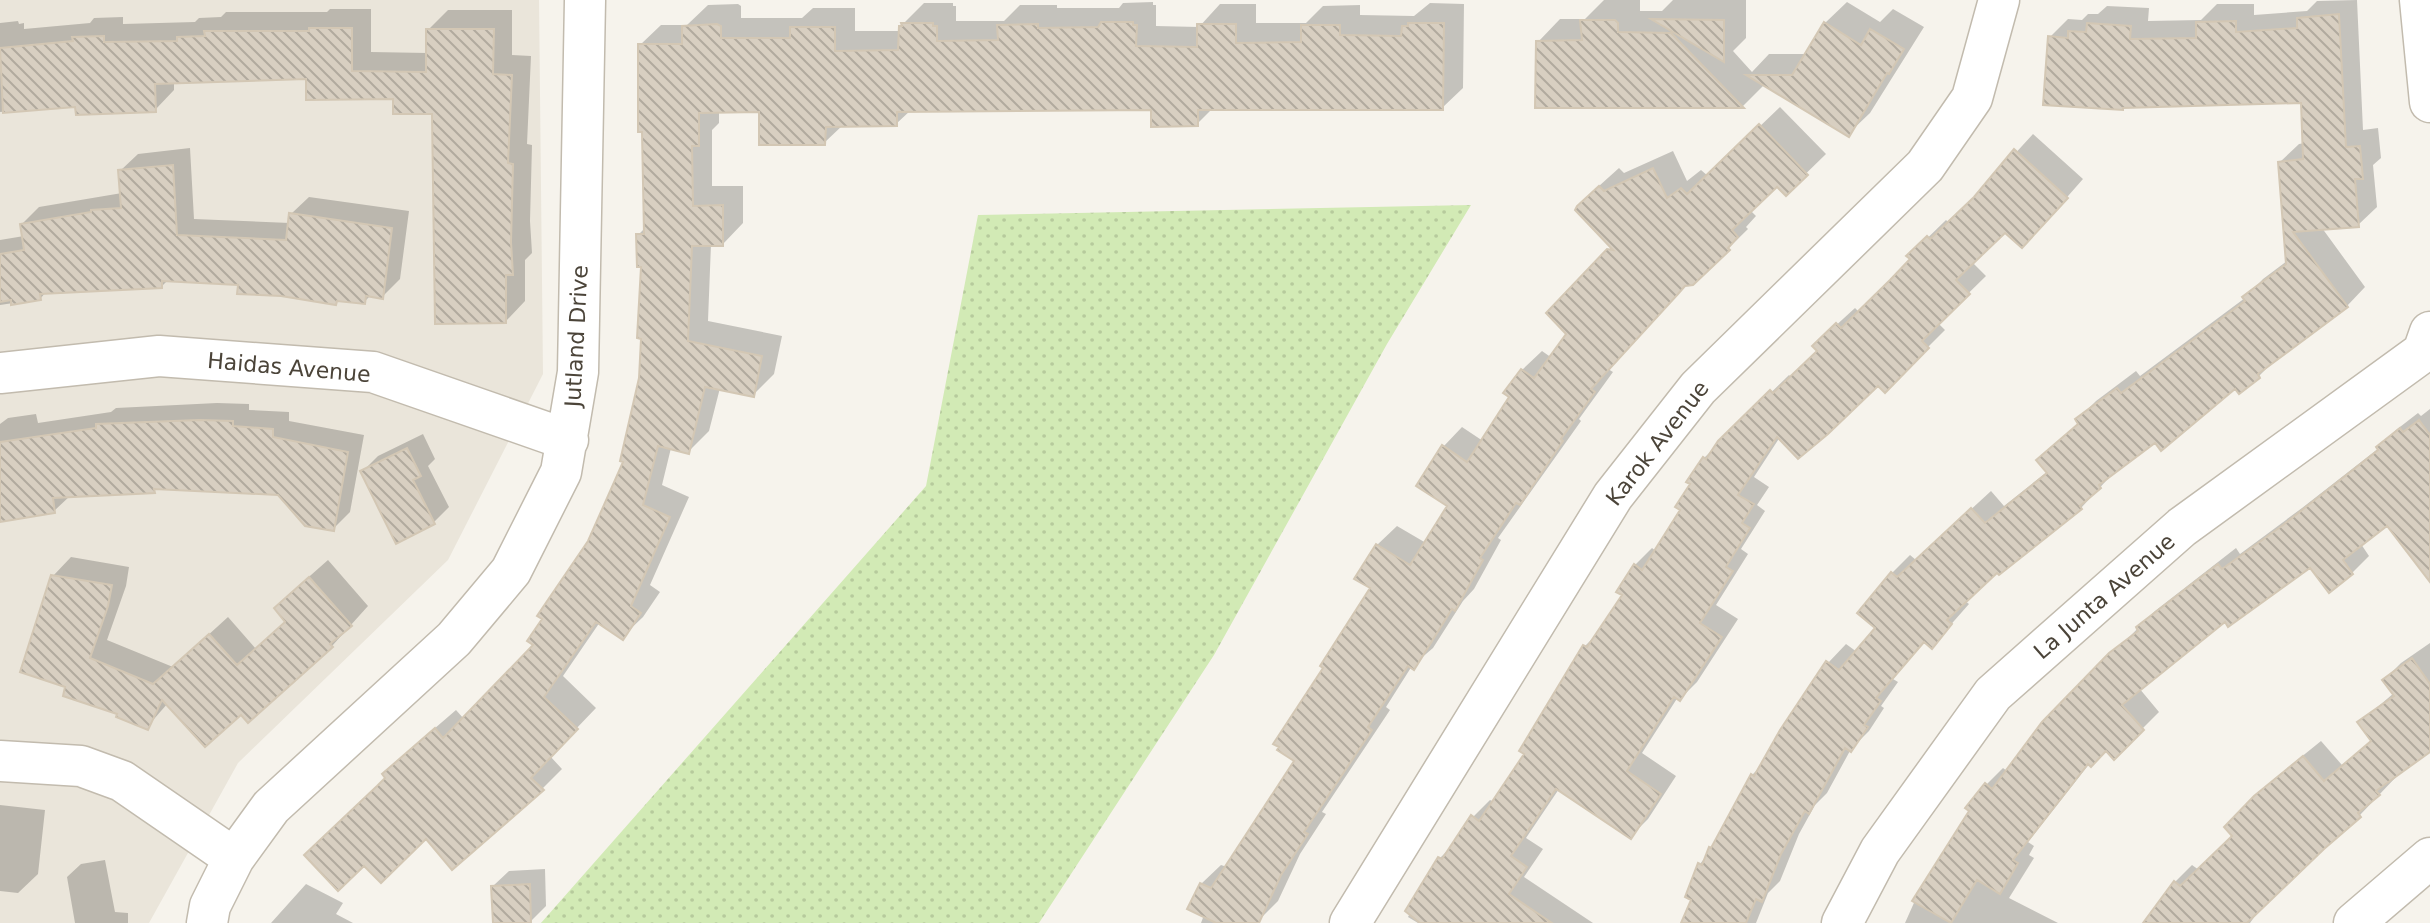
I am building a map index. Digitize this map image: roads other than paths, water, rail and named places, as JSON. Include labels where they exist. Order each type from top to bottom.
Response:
[{"type":"street","name":"Jutland Drive","points":[[207,923],[210,906],[234,858],[271,807],[454,639],[511,571],[561,472],[578,372],[585,0]]},
{"type":"street","name":"Karok Avenue","points":[[1350,923],[1613,496],[1698,388],[1925,166],[1972,98],[1999,0]]},
{"type":"street","points":[[2420,0],[2430,102]]},
{"type":"street","name":"La Junta Avenue","points":[[1842,923],[1880,851],[1993,694],[2182,527],[2423,352],[2430,332]]},
{"type":"street","name":"Haidas Avenue","points":[[0,373],[159,356],[373,372],[568,440]]},
{"type":"street","points":[[0,761],[81,766],[122,781],[234,858]]},
{"type":"street","points":[[2354,923],[2430,858]]}]
